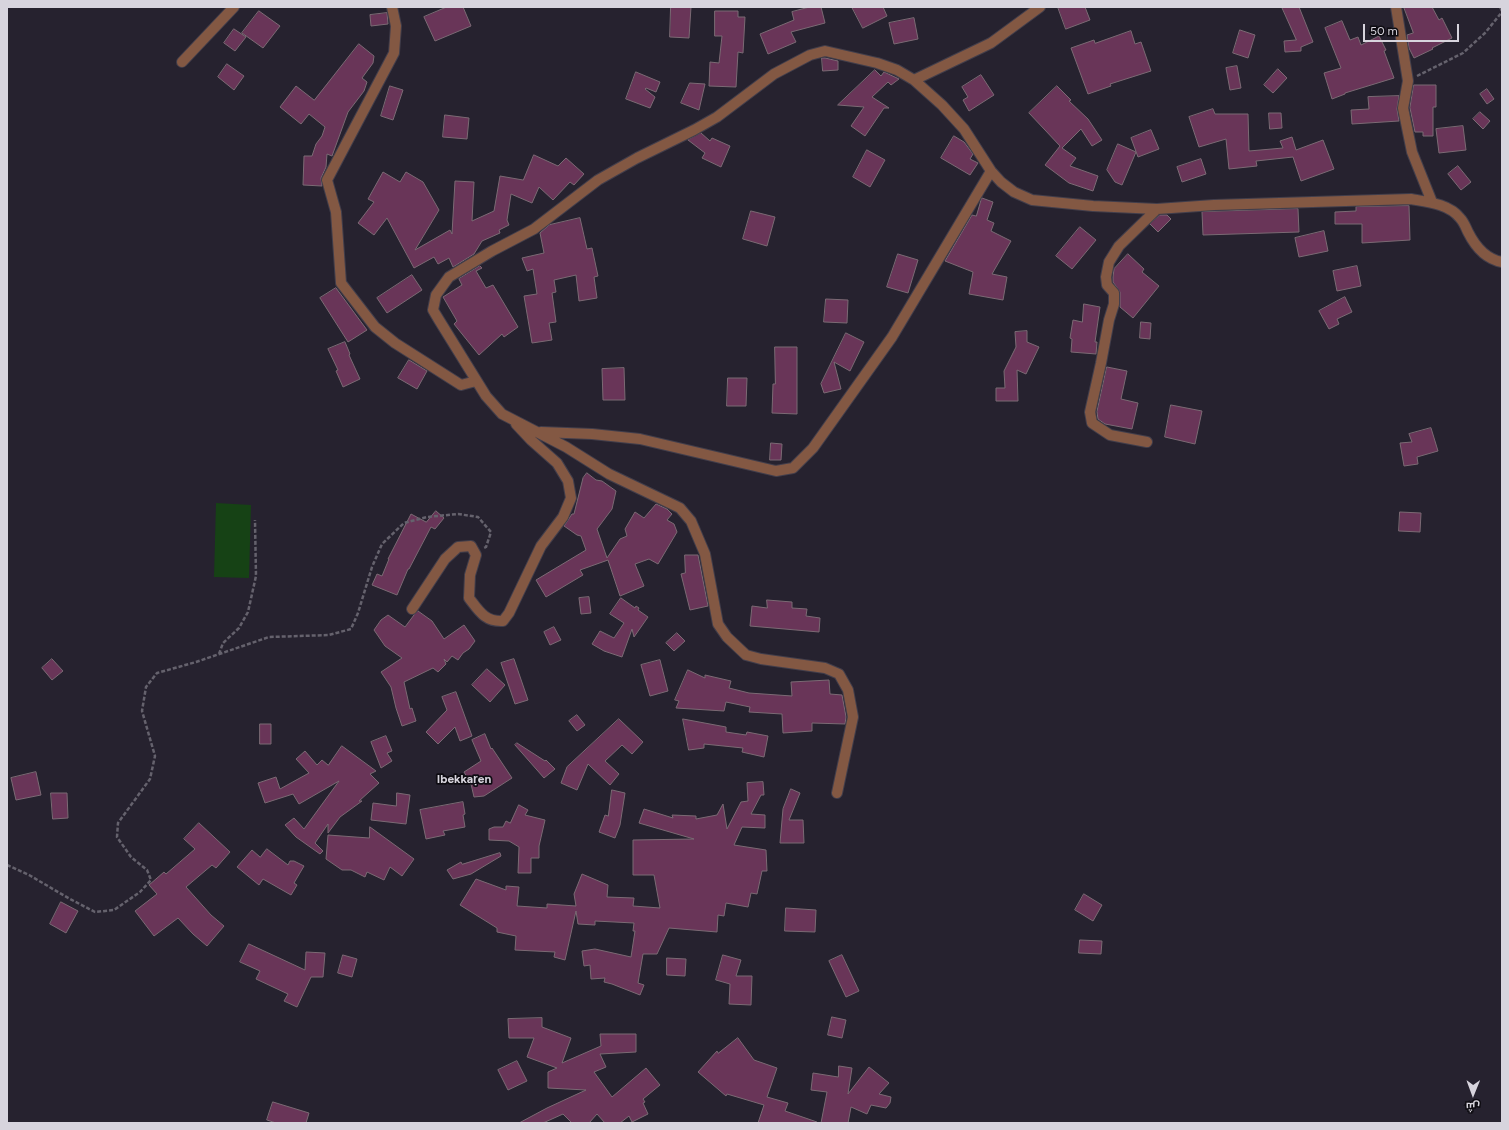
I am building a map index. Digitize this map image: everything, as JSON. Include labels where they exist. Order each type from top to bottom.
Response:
[{"type":"street","points":[[182,62],[234,7]]},
{"type":"street","points":[[392,7],[396,26],[394,53],[327,180],[336,212],[340,283],[375,327],[395,343],[461,385],[476,381]]},
{"type":"street","points":[[914,80],[991,43],[1040,7]]},
{"type":"street","points":[[1396,7],[1408,81],[1403,108],[1412,152],[1432,202]]},
{"type":"street","points":[[837,793],[853,717],[848,690],[839,674],[825,668],[761,660],[746,655],[727,637],[718,624],[705,554],[691,521],[680,508],[609,474],[566,447],[502,414],[498,410],[476,381],[434,310],[436,295],[449,277],[492,251],[534,229],[598,180],[717,117],[774,74],[810,55],[825,51],[877,63],[897,70],[914,80],[942,104],[964,129],[990,171],[1000,182],[1014,192],[1032,200],[1093,206],[1157,209],[1214,205],[1412,198],[1432,202],[1449,209],[1461,218],[1472,240],[1483,253],[1495,261],[1502,262]]},
{"type":"street","points":[[537,432],[592,434],[640,439],[776,471],[793,468],[813,448],[892,337],[990,171]]},
{"type":"street","points":[[1147,442],[1110,434],[1092,423],[1090,412],[1102,363],[1109,320],[1114,304],[1114,293],[1107,285],[1106,277],[1109,262],[1120,246],[1157,209]]},
{"type":"street","points":[[412,609],[445,559],[458,547],[471,546],[476,555],[470,574],[469,598],[482,614],[493,622],[503,621],[509,613],[541,546],[563,517],[571,498],[568,481],[557,463],[531,440],[510,418]]},
{"type":"path","points":[[1408,81],[1463,52],[1485,33],[1502,12],[1500,7]]},
{"type":"path","points":[[7,865],[95,912],[114,910],[140,892],[151,880],[147,870],[131,857],[117,836],[118,823],[150,779],[155,756],[142,711],[146,686],[157,673],[270,637],[329,635],[351,629],[358,613],[372,567],[382,544],[404,523],[427,517],[458,514],[478,517],[491,532],[486,547],[476,555]]},
{"type":"path","points":[[219,654],[223,643],[239,628],[248,612],[256,576],[256,520]]},
{"type":"green space","points":[[216,503],[251,505],[249,578],[214,577]]},
{"type":"building","points":[[447,7],[463,7],[471,26],[435,41],[424,17]]},
{"type":"building","points":[[671,7],[691,7],[689,38],[670,37]]},
{"type":"building","points":[[810,7],[821,7],[825,23],[791,32],[796,42],[768,54],[760,34],[794,20],[792,12]]},
{"type":"building","points":[[852,7],[883,7],[887,16],[863,28]]},
{"type":"building","points":[[1058,7],[1085,7],[1090,20],[1066,29]]},
{"type":"building","points":[[1282,7],[1299,7],[1313,42],[1301,47],[1301,51],[1285,52],[1284,41],[1296,40]]},
{"type":"building","points":[[1404,7],[1432,7],[1439,20],[1442,18],[1452,38],[1414,58],[1409,48],[1407,35],[1413,33]]},
{"type":"building","points":[[259,11],[280,26],[263,48],[242,33]]},
{"type":"building","points":[[715,11],[738,11],[738,17],[745,17],[743,53],[738,52],[736,87],[709,86],[710,62],[719,63],[722,36],[715,36]]},
{"type":"building","points":[[387,13],[388,24],[371,26],[370,15]]},
{"type":"building","points":[[914,18],[918,39],[894,44],[889,23]]},
{"type":"building","points":[[1342,21],[1350,40],[1358,37],[1361,45],[1379,36],[1386,50],[1384,51],[1394,78],[1345,93],[1332,99],[1324,73],[1341,68],[1325,28]]},
{"type":"building","points":[[234,29],[246,37],[235,51],[224,43]]},
{"type":"building","points":[[1240,30],[1255,35],[1248,58],[1233,53]]},
{"type":"building","points":[[1131,31],[1135,44],[1141,42],[1151,71],[1110,84],[1111,86],[1088,94],[1071,48],[1094,40],[1095,43]]},
{"type":"building","points":[[359,44],[374,56],[373,63],[362,78],[367,82],[364,91],[348,112],[332,156],[327,154],[326,167],[321,178],[322,186],[303,185],[304,156],[312,156],[316,144],[322,136],[325,127],[309,114],[301,124],[280,107],[296,86],[314,100]]},
{"type":"building","points":[[822,58],[838,61],[838,70],[823,71]]},
{"type":"building","points":[[227,64],[244,76],[234,90],[218,77]]},
{"type":"building","points":[[1237,66],[1241,88],[1230,90],[1226,68]]},
{"type":"building","points":[[1278,69],[1287,78],[1273,93],[1264,85]]},
{"type":"building","points":[[875,70],[881,76],[884,72],[899,79],[891,85],[888,82],[872,97],[889,108],[884,108],[865,136],[851,126],[864,107],[838,105]]},
{"type":"building","points":[[636,72],[660,82],[656,92],[646,88],[645,89],[655,97],[650,108],[626,99]]},
{"type":"building","points":[[981,75],[994,95],[969,111],[963,100],[968,97],[962,87]]},
{"type":"building","points":[[690,83],[705,84],[699,110],[681,103]]},
{"type":"building","points":[[1414,85],[1436,85],[1436,107],[1433,107],[1433,136],[1423,136],[1423,132],[1415,132],[1410,108]]},
{"type":"building","points":[[390,86],[403,90],[393,120],[381,116]]},
{"type":"building","points":[[1057,86],[1071,100],[1069,101],[1088,119],[1102,140],[1092,146],[1081,129],[1062,148],[1076,158],[1070,166],[1098,176],[1093,191],[1069,183],[1045,165],[1060,146],[1029,113]]},
{"type":"building","points":[[1487,89],[1494,99],[1487,104],[1480,94]]},
{"type":"building","points":[[1399,96],[1397,109],[1399,121],[1352,124],[1351,110],[1369,109],[1368,97]]},
{"type":"building","points":[[1213,109],[1215,114],[1248,114],[1249,151],[1283,148],[1280,141],[1292,137],[1296,150],[1323,140],[1334,169],[1301,181],[1293,157],[1256,161],[1257,166],[1229,169],[1226,139],[1199,147],[1189,117]]},
{"type":"building","points":[[1480,112],[1490,121],[1483,129],[1473,119]]},
{"type":"building","points":[[1269,113],[1281,113],[1282,128],[1270,129]]},
{"type":"building","points":[[445,115],[469,118],[467,139],[443,137]]},
{"type":"building","points":[[1463,126],[1466,150],[1439,153],[1436,129]]},
{"type":"building","points":[[1151,130],[1159,149],[1138,157],[1131,138]]},
{"type":"building","points":[[701,133],[710,141],[712,138],[730,146],[721,167],[702,158],[705,153],[688,140]]},
{"type":"building","points":[[954,136],[964,142],[973,154],[970,159],[978,163],[970,175],[941,158]]},
{"type":"building","points":[[1118,144],[1136,152],[1122,185],[1115,182],[1107,170]]},
{"type":"building","points":[[867,150],[885,160],[870,187],[853,177]]},
{"type":"building","points":[[534,155],[558,166],[566,158],[584,174],[574,185],[570,182],[553,200],[539,187],[532,203],[511,194],[507,220],[509,225],[499,230],[500,233],[482,241],[474,254],[453,267],[449,258],[438,264],[434,257],[414,268],[387,218],[374,235],[358,223],[374,202],[368,199],[383,172],[400,182],[406,172],[423,182],[439,210],[415,250],[450,230],[452,234],[455,181],[474,182],[472,221],[494,211],[500,176],[523,180]]},
{"type":"building","points":[[1201,159],[1206,174],[1182,182],[1177,167]]},
{"type":"building","points":[[1458,166],[1471,182],[1461,190],[1448,174]]},
{"type":"building","points":[[982,198],[993,202],[987,220],[994,223],[991,231],[1011,241],[992,274],[1007,277],[1003,300],[969,294],[973,272],[945,261],[972,215],[976,216]]},
{"type":"building","points":[[1409,206],[1410,240],[1362,243],[1362,224],[1335,224],[1335,212],[1356,211],[1356,207]]},
{"type":"building","points":[[1298,209],[1299,232],[1203,235],[1202,212]]},
{"type":"building","points":[[751,211],[775,217],[767,246],[743,239]]},
{"type":"building","points":[[1160,215],[1167,215],[1171,219],[1158,232],[1150,224]]},
{"type":"building","points":[[580,218],[587,249],[592,248],[598,276],[594,277],[597,298],[579,301],[576,275],[554,280],[556,292],[552,293],[556,322],[549,323],[552,340],[532,343],[524,296],[537,294],[533,269],[527,271],[522,258],[544,253],[540,233],[549,225]]},
{"type":"building","points":[[1080,227],[1096,240],[1072,269],[1056,256]]},
{"type":"building","points":[[1324,231],[1328,251],[1299,257],[1295,238]]},
{"type":"building","points":[[898,254],[918,260],[908,293],[887,287]]},
{"type":"building","points":[[1128,254],[1144,269],[1142,272],[1159,286],[1133,318],[1120,307],[1120,292],[1113,282],[1114,269]]},
{"type":"building","points":[[480,266],[482,268],[476,271],[486,288],[493,285],[518,327],[504,337],[502,334],[479,355],[454,324],[457,321],[443,297],[462,285],[459,279]]},
{"type":"building","points":[[1357,266],[1361,286],[1337,291],[1333,271]]},
{"type":"building","points":[[412,275],[422,290],[387,313],[377,298]]},
{"type":"building","points":[[336,288],[367,330],[348,342],[320,298]]},
{"type":"building","points":[[1345,297],[1352,312],[1337,319],[1339,324],[1329,329],[1319,311]]},
{"type":"building","points":[[826,299],[848,300],[847,323],[824,322]]},
{"type":"building","points":[[1084,304],[1100,307],[1095,342],[1097,342],[1096,354],[1071,352],[1072,339],[1070,338],[1073,320],[1082,322]]},
{"type":"building","points":[[1141,322],[1151,323],[1150,339],[1140,338]]},
{"type":"building","points":[[1027,331],[1027,342],[1039,347],[1026,374],[1017,370],[1018,401],[996,401],[996,388],[1005,388],[1004,371],[1016,347],[1015,332]]},
{"type":"building","points":[[846,333],[864,342],[850,371],[834,362],[841,389],[824,393],[821,384]]},
{"type":"building","points":[[345,342],[360,379],[343,387],[336,371],[338,370],[328,349]]},
{"type":"building","points":[[775,347],[797,347],[797,414],[772,413],[773,384],[775,384]]},
{"type":"building","points":[[409,360],[427,371],[417,389],[398,378]]},
{"type":"building","points":[[1107,367],[1127,371],[1121,399],[1138,403],[1132,429],[1105,424],[1098,419],[1097,412]]},
{"type":"building","points":[[624,368],[625,400],[603,400],[602,369]]},
{"type":"building","points":[[728,378],[747,378],[746,406],[727,406]]},
{"type":"building","points":[[1171,405],[1202,411],[1195,444],[1165,437]]},
{"type":"building","points":[[1431,428],[1438,451],[1417,457],[1418,464],[1404,466],[1400,443],[1412,442],[1409,434]]},
{"type":"building","points":[[771,443],[782,444],[781,460],[770,460]]},
{"type":"building","points":[[587,473],[596,480],[602,481],[616,491],[612,509],[597,529],[607,558],[620,539],[627,536],[625,529],[635,512],[644,518],[656,504],[667,509],[672,514],[667,520],[674,524],[677,532],[658,564],[649,559],[635,564],[644,586],[620,596],[608,560],[580,570],[583,575],[546,597],[536,580],[586,550],[581,536],[564,526],[572,514],[574,514],[583,478]]},
{"type":"building","points":[[436,511],[444,518],[435,529],[431,527],[408,569],[397,595],[372,585],[377,574],[382,576],[388,559],[411,514],[426,522]]},
{"type":"building","points":[[1400,512],[1421,513],[1420,532],[1399,531]]},
{"type":"building","points":[[685,555],[698,555],[708,606],[690,610],[681,574],[685,573]]},
{"type":"building","points":[[589,597],[591,613],[581,614],[579,598]]},
{"type":"building","points":[[621,598],[635,608],[636,606],[639,608],[638,610],[648,617],[634,637],[632,629],[622,657],[604,651],[592,644],[600,631],[614,638],[624,623],[610,614]]},
{"type":"building","points":[[767,600],[792,602],[792,608],[807,609],[806,616],[820,618],[819,632],[750,626],[752,606],[767,608]]},
{"type":"building","points":[[418,611],[432,621],[444,639],[464,625],[475,641],[458,660],[452,656],[447,662],[444,659],[446,664],[438,672],[433,668],[404,682],[410,709],[412,708],[416,721],[402,726],[391,687],[381,672],[402,658],[385,646],[374,630],[381,620],[388,615],[405,627]]},
{"type":"building","points":[[554,627],[561,640],[550,645],[544,632]]},
{"type":"building","points":[[677,633],[685,641],[674,651],[666,643]]},
{"type":"building","points":[[52,659],[63,671],[52,680],[42,668]]},
{"type":"building","points":[[514,659],[528,700],[515,704],[501,663]]},
{"type":"building","points":[[660,660],[668,691],[650,696],[641,665]]},
{"type":"building","points":[[487,669],[505,685],[490,702],[472,685]]},
{"type":"building","points":[[688,670],[705,678],[705,675],[731,681],[729,688],[749,693],[792,696],[791,682],[829,680],[830,694],[842,695],[846,717],[845,724],[812,723],[812,731],[783,733],[782,714],[749,712],[750,707],[726,702],[724,711],[676,708],[679,701],[675,700]]},
{"type":"building","points":[[456,692],[472,736],[460,741],[455,727],[438,744],[426,732],[447,710],[442,697]]},
{"type":"building","points":[[577,715],[585,725],[577,731],[569,721]]},
{"type":"building","points":[[619,719],[643,742],[632,754],[622,745],[605,761],[619,774],[610,785],[588,764],[577,790],[561,783],[567,767]]},
{"type":"building","points":[[683,719],[726,727],[726,732],[746,735],[747,732],[768,736],[764,757],[742,752],[743,748],[704,744],[704,748],[689,750]]},
{"type":"building","points":[[260,724],[271,724],[271,744],[260,744]]},
{"type":"building","points":[[485,734],[491,749],[492,748],[512,778],[484,796],[474,797],[471,784],[464,772],[481,761],[472,740]]},
{"type":"building","points":[[386,736],[392,751],[387,753],[392,761],[381,768],[371,742]]},
{"type":"building","points":[[517,743],[545,761],[546,760],[555,769],[544,778],[515,745]]},
{"type":"building","points":[[342,746],[376,771],[370,774],[379,783],[359,801],[362,801],[340,817],[328,833],[328,824],[315,843],[323,851],[320,854],[296,837],[285,825],[294,818],[304,829],[339,781],[299,804],[293,794],[265,803],[258,783],[276,777],[280,789],[309,773],[296,759],[305,751],[317,765],[322,760],[328,765]]},
{"type":"building","points":[[36,772],[41,795],[16,800],[11,778]]},
{"type":"building","points":[[763,782],[764,795],[761,795],[751,814],[765,815],[765,828],[742,827],[734,845],[766,850],[767,871],[762,871],[757,894],[751,893],[748,907],[726,903],[724,916],[718,915],[717,932],[669,928],[657,954],[643,954],[638,983],[644,985],[640,995],[604,982],[605,978],[591,979],[590,965],[584,966],[582,951],[595,949],[631,957],[635,931],[633,931],[634,923],[595,921],[595,925],[578,924],[576,911],[565,960],[554,957],[555,952],[515,950],[516,936],[497,932],[497,928],[460,905],[476,879],[506,890],[506,886],[519,887],[517,906],[547,908],[547,904],[576,906],[574,894],[582,874],[608,885],[607,897],[634,898],[633,906],[660,908],[654,875],[633,875],[633,840],[694,839],[639,823],[644,809],[673,818],[672,815],[696,816],[696,819],[717,815],[723,804],[727,829],[741,802],[748,801],[747,783]]},
{"type":"building","points":[[791,789],[800,793],[789,820],[803,820],[804,843],[780,843],[783,809]]},
{"type":"building","points":[[612,790],[625,793],[620,825],[615,838],[599,832],[605,815],[608,816]]},
{"type":"building","points":[[51,793],[67,793],[68,818],[53,819]]},
{"type":"building","points":[[397,793],[410,795],[406,824],[371,820],[373,803],[396,806]]},
{"type":"building","points":[[463,802],[465,827],[443,831],[445,835],[426,839],[420,810]]},
{"type":"building","points":[[519,805],[528,810],[525,815],[545,820],[539,846],[539,858],[531,858],[531,873],[518,873],[519,847],[509,841],[489,840],[489,829],[494,827],[503,827],[506,821],[510,823]]},
{"type":"building","points":[[199,823],[230,852],[216,868],[212,865],[186,887],[211,915],[224,926],[207,946],[178,918],[154,936],[135,911],[157,894],[149,885],[164,872],[166,874],[195,849],[184,839]]},
{"type":"building","points":[[370,827],[414,859],[402,876],[390,867],[384,880],[367,872],[365,877],[351,870],[342,870],[326,859],[328,835],[369,838]]},
{"type":"building","points":[[267,849],[288,865],[290,861],[294,861],[304,866],[294,883],[297,885],[291,895],[263,879],[259,885],[237,867],[252,850],[260,857]]},
{"type":"building","points":[[500,853],[501,856],[471,874],[453,879],[447,870],[461,862],[462,864]]},
{"type":"building","points":[[1084,894],[1102,905],[1093,921],[1075,910]]},
{"type":"building","points":[[61,902],[78,911],[66,933],[50,924]]},
{"type":"building","points":[[786,908],[816,910],[815,932],[785,931]]},
{"type":"building","points":[[1080,940],[1102,941],[1101,954],[1079,953]]},
{"type":"building","points":[[249,944],[305,970],[306,952],[325,953],[323,977],[311,977],[297,1007],[284,1001],[288,994],[256,979],[260,971],[240,962]]},
{"type":"building","points":[[343,955],[357,959],[352,977],[338,973]]},
{"type":"building","points":[[723,955],[741,960],[736,976],[752,976],[751,1005],[729,1004],[730,984],[716,980]]},
{"type":"building","points":[[842,955],[859,991],[846,997],[829,961]]},
{"type":"building","points":[[667,958],[686,959],[685,976],[667,975]]},
{"type":"building","points":[[832,1017],[846,1020],[842,1038],[828,1035]]},
{"type":"building","points":[[542,1018],[542,1027],[571,1038],[562,1063],[601,1046],[600,1034],[636,1034],[636,1052],[600,1054],[606,1067],[594,1072],[612,1097],[646,1068],[660,1085],[643,1099],[645,1102],[643,1103],[648,1114],[632,1122],[629,1116],[620,1123],[605,1123],[597,1114],[589,1123],[572,1123],[563,1114],[543,1123],[519,1123],[586,1090],[548,1088],[548,1072],[557,1068],[527,1057],[534,1038],[509,1038],[508,1019]]},
{"type":"building","points":[[738,1038],[754,1060],[777,1068],[767,1097],[788,1103],[785,1111],[817,1122],[816,1123],[758,1123],[764,1105],[727,1094],[726,1096],[698,1072],[717,1051],[718,1053]]},
{"type":"building","points":[[517,1061],[527,1081],[508,1090],[498,1070]]},
{"type":"building","points":[[839,1066],[852,1068],[848,1094],[869,1067],[889,1083],[879,1094],[891,1097],[890,1103],[886,1108],[871,1105],[867,1114],[851,1107],[848,1123],[821,1123],[827,1092],[811,1090],[813,1073],[838,1077]]},
{"type":"building","points":[[273,1102],[309,1113],[306,1123],[276,1123],[267,1120]]},
{"type":"district","name":"Ibekkaṛen","points":[[464,779]]}]
